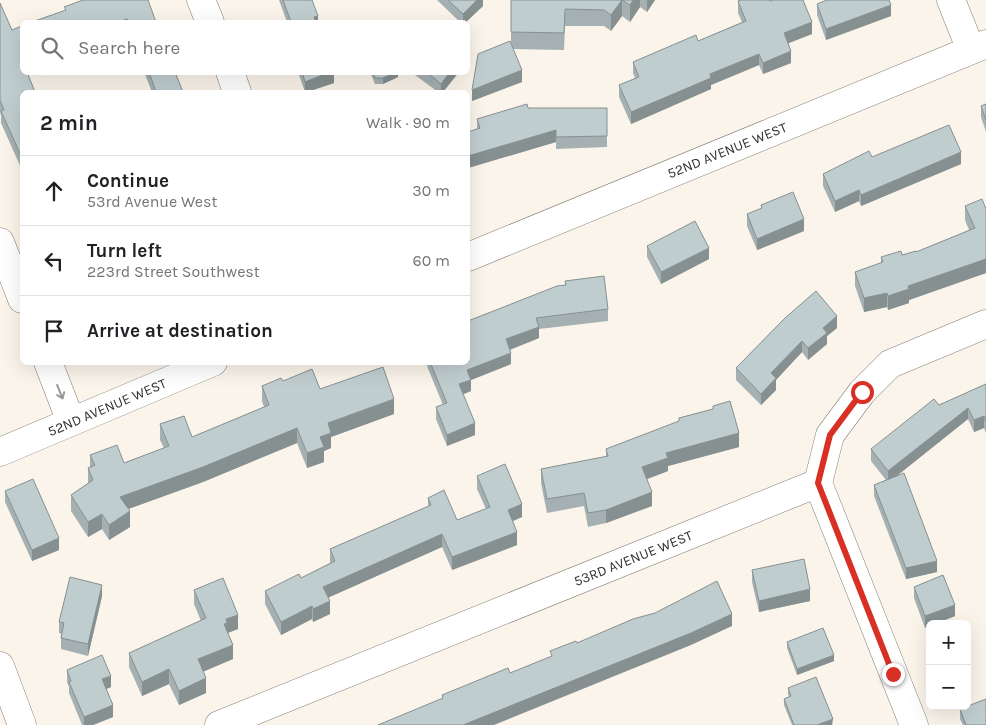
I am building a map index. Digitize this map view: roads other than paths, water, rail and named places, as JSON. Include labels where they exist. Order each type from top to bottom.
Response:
[{"type":"street","points":[[202,0],[209,20]]},
{"type":"street","points":[[951,0],[979,47]]},
{"type":"street","name":"52ND AVENUE WEST","points":[[470,256],[979,47]]},
{"type":"street","points":[[231,75],[236,90]]},
{"type":"street","points":[[0,242],[20,294]]},
{"type":"street","points":[[914,725],[818,483],[830,435],[862,392],[890,364],[986,324]]},
{"type":"street","points":[[49,365],[72,422]]},
{"type":"street","name":"52ND AVENUE WEST","points":[[0,452],[206,365]]},
{"type":"street","name":"53RD AVENUE WEST","points":[[219,725],[818,483]]},
{"type":"street","points":[[0,666],[22,725]]}]
